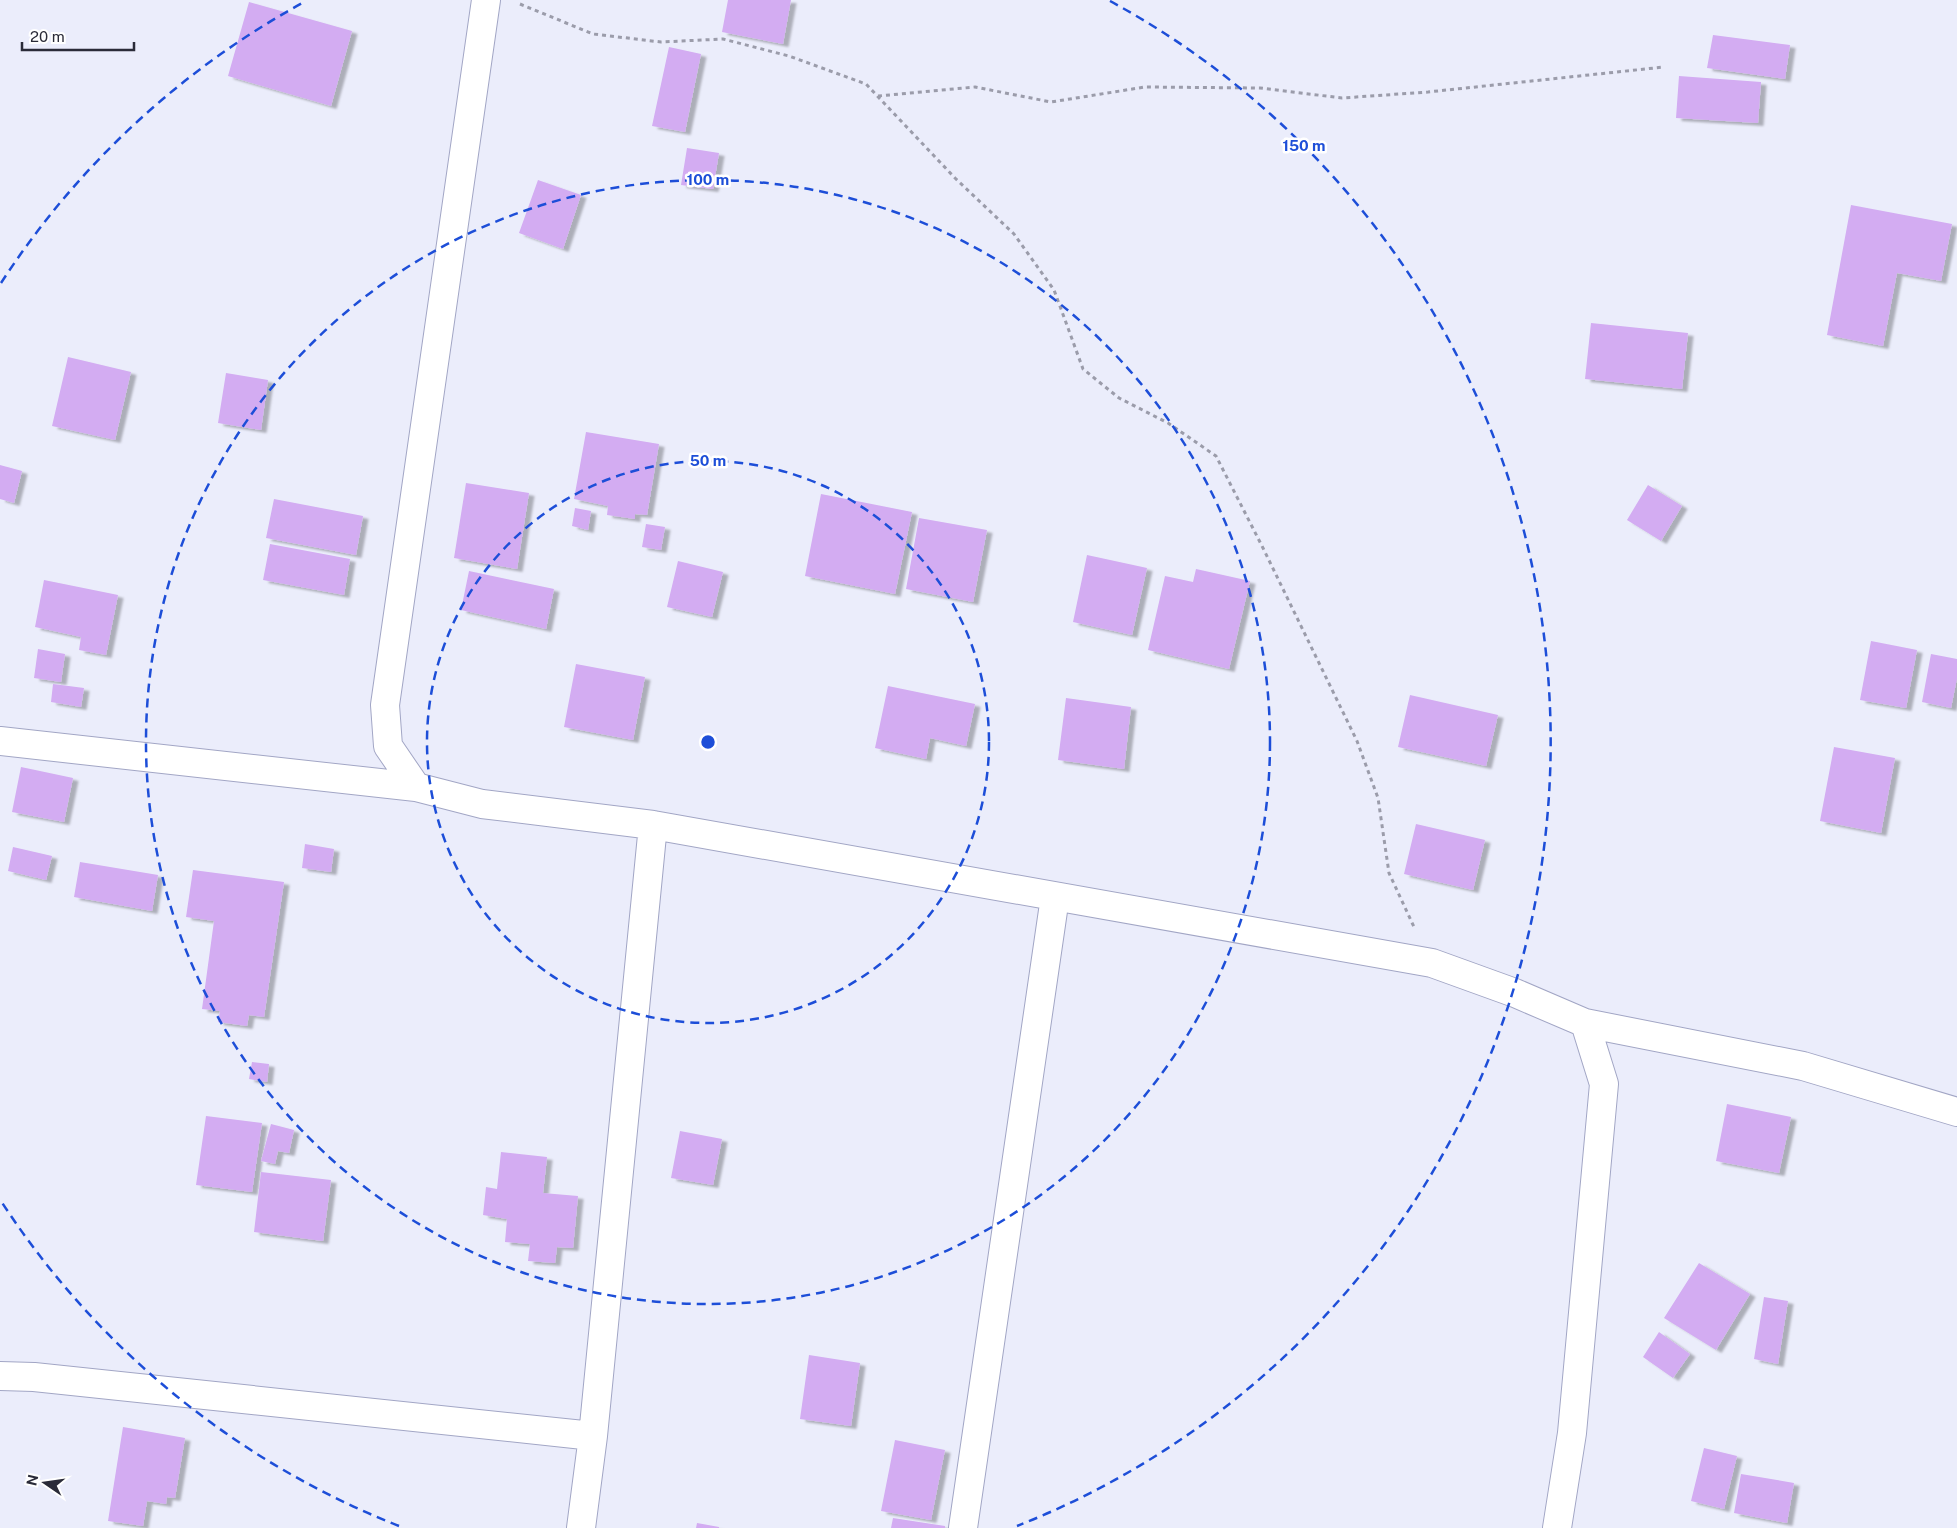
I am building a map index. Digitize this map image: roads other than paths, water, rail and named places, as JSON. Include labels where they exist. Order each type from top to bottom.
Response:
[{"type":"street","points":[[416,787],[388,746],[385,704],[486,0]]},
{"type":"street","points":[[0,741],[416,787],[482,804],[653,825],[1432,963],[1515,993],[1585,1023],[1803,1066],[1957,1112]]},
{"type":"street","points":[[581,1528],[593,1436],[653,825]]},
{"type":"street","points":[[963,1528],[1055,897]]},
{"type":"street","points":[[1557,1528],[1572,1433],[1604,1084],[1585,1023]]},
{"type":"street","points":[[0,1376],[34,1377],[593,1436]]}]
